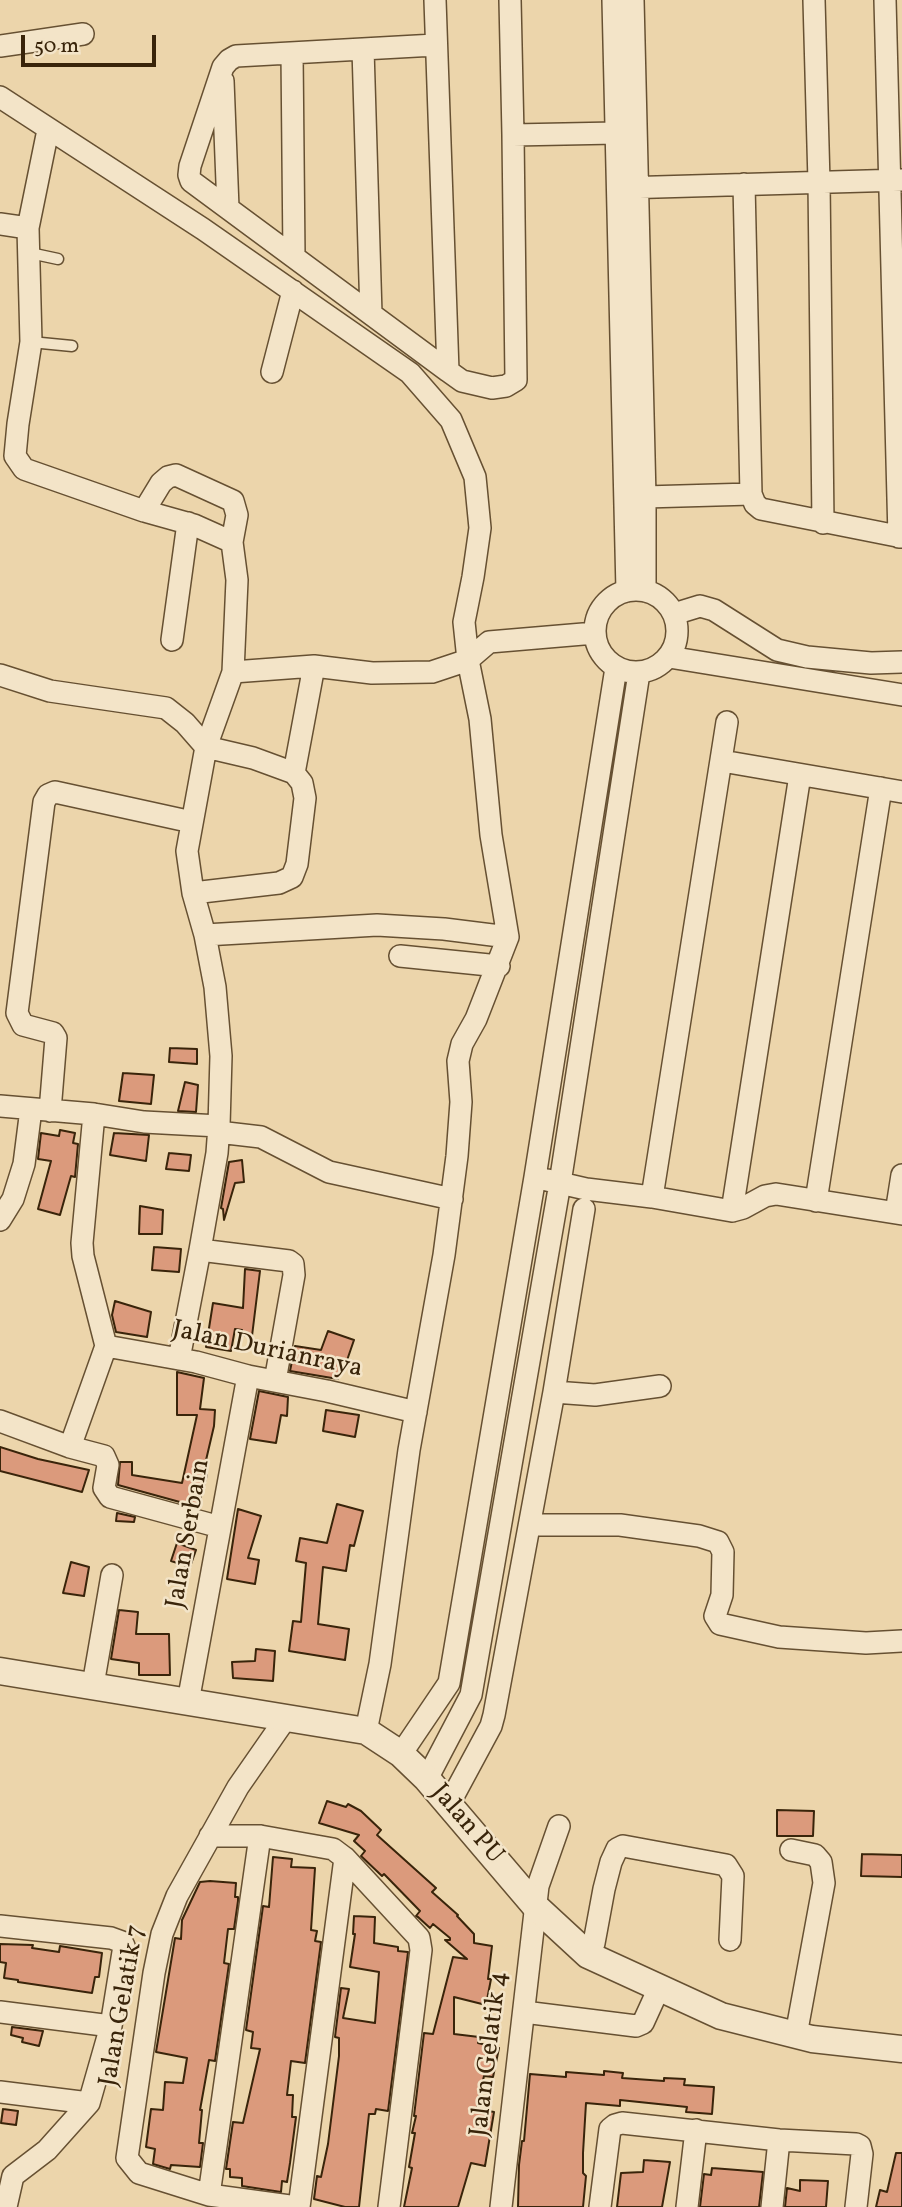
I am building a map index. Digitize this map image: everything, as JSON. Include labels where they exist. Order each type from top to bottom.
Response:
[{"type":"street","points":[[435,0],[448,372]]},
{"type":"street","points":[[435,44],[236,56],[223,67],[189,175],[191,181],[462,382],[492,388],[506,386],[516,380],[510,0]]},
{"type":"street","points":[[613,0],[616,133],[627,188],[645,497],[636,591]]},
{"type":"street","points":[[633,0],[627,188],[636,591]]},
{"type":"street","points":[[814,0],[823,523]]},
{"type":"street","points":[[744,184],[751,494],[755,504],[761,509],[900,537],[896,180],[885,0]]},
{"type":"street","points":[[0,46],[83,34]]},
{"type":"street","points":[[363,49],[370,314]]},
{"type":"street","points":[[292,53],[294,257]]},
{"type":"street","points":[[223,67],[228,208]]},
{"type":"street","points":[[0,97],[293,290],[410,373],[431,394],[456,429],[475,477],[480,528],[464,622],[468,660],[480,719],[491,835],[508,937],[476,1020],[462,1044],[458,1061],[461,1102],[452,1199],[396,1539],[380,1664],[366,1731]]},
{"type":"street","points":[[48,130],[28,228],[31,342],[9,422],[15,456],[24,469],[144,511],[188,523],[232,542]]},
{"type":"street","points":[[513,135],[616,133]]},
{"type":"street","points":[[627,188],[896,180]]},
{"type":"street","points":[[0,224],[28,228]]},
{"type":"street","points":[[272,372],[293,290]]},
{"type":"street","points":[[144,511],[161,483],[167,477],[176,475],[233,501],[237,515],[232,542],[237,580],[233,672],[206,747],[187,851],[193,894],[205,935],[215,987],[221,1056],[217,1153],[179,1359]]},
{"type":"street","points":[[645,497],[751,494]]},
{"type":"street","points":[[172,640],[188,523]]},
{"type":"street","points":[[636,591],[663,599],[674,614],[678,636],[669,657],[656,669],[639,673],[616,667],[601,653],[595,634],[598,615],[610,600],[636,591]]},
{"type":"street","points":[[674,614],[700,606],[714,610],[777,650],[807,657],[871,663],[902,662]]},
{"type":"street","points":[[233,672],[314,666],[372,673],[432,672],[468,660],[489,642],[595,634]]},
{"type":"street","points":[[669,657],[902,695]]},
{"type":"street","points":[[294,773],[314,666]]},
{"type":"street","points":[[401,1754],[449,1682],[535,1177],[616,667]]},
{"type":"street","points":[[426,1779],[471,1695],[560,1184],[639,673]]},
{"type":"street","points":[[0,675],[50,691],[166,708],[185,723],[206,747],[253,758],[294,773],[302,783],[305,798],[297,864],[292,877],[279,883],[193,894]]},
{"type":"street","points":[[652,1197],[727,722]]},
{"type":"street","points":[[722,761],[891,790],[816,1201]]},
{"type":"street","points":[[732,1211],[800,775]]},
{"type":"street","points":[[0,1220],[13,1199],[41,1110],[56,1038],[53,1033],[23,1025],[17,1013],[44,802],[48,795],[55,792],[192,822]]},
{"type":"street","points":[[205,935],[377,925],[444,929],[508,937]]},
{"type":"street","points":[[400,956],[499,966]]},
{"type":"street","points":[[0,1106],[218,1129],[261,1138],[329,1171],[452,1199]]},
{"type":"street","points":[[70,1447],[106,1346],[83,1256],[81,1231],[94,1114]]},
{"type":"street","points":[[535,1177],[560,1184],[732,1211],[771,1195],[899,1213],[902,1175]]},
{"type":"street","points":[[449,1804],[494,1716],[554,1392],[584,1209]]},
{"type":"street","points":[[200,1250],[273,1258],[293,1264],[292,1290],[275,1381]]},
{"type":"street","name":"Jalan Durianraya","points":[[106,1346],[179,1359],[416,1412]]},
{"type":"street","name":"Jalan Serbain","points":[[188,1702],[248,1376]]},
{"type":"street","points":[[554,1392],[595,1395],[660,1386]]},
{"type":"street","points":[[0,1421],[104,1457],[107,1460],[104,1488],[110,1497],[220,1527]]},
{"type":"street","points":[[530,1525],[621,1525],[699,1536],[718,1542],[723,1552],[722,1595],[715,1616],[720,1624],[779,1637],[866,1643],[902,1641]]},
{"type":"street","points":[[93,1685],[112,1575]]},
{"type":"street","name":"Jalan PU","points":[[0,1671],[366,1731],[401,1754],[426,1779],[536,1907],[588,1955],[721,2016],[812,2039],[902,2049]]},
{"type":"street","name":"Jalan Gelatik 7","points":[[209,2195],[139,2173],[127,2158],[154,1973],[162,1934],[177,1896],[238,1787],[286,1718]]},
{"type":"street","name":"Jalan Gelatik 4","points":[[501,2207],[538,1886],[559,1826]]},
{"type":"street","points":[[211,1836],[260,1836],[317,1844],[333,1849],[345,1858],[419,1938],[421,1950],[389,2207]]},
{"type":"street","points":[[260,1836],[209,2195],[251,2204],[298,2207],[345,1858]]},
{"type":"street","points":[[588,1955],[594,1943],[611,1862],[617,1849],[623,1846],[726,1865],[733,1876],[730,1940]]},
{"type":"street","points":[[791,1850],[815,1855],[821,1861],[824,1883],[796,2035]]},
{"type":"street","points":[[0,1926],[111,1938],[122,1942],[124,1953],[111,2026],[89,2102],[47,2150],[7,2175],[6,2207]]},
{"type":"street","points":[[524,2012],[636,2026],[643,2023],[659,1988]]},
{"type":"street","points":[[0,2012],[111,2026]]},
{"type":"street","points":[[0,2092],[89,2102]]},
{"type":"street","points":[[600,2207],[610,2129],[622,2123],[860,2146],[862,2154],[856,2207]]},
{"type":"street","points":[[687,2207],[696,2130]]},
{"type":"street","points":[[772,2207],[779,2140]]},
{"type":"lane","points":[[30,253],[58,259]]},
{"type":"lane","points":[[31,342],[72,346]]},
{"type":"building","points":[[170,1048],[197,1049],[197,1064],[169,1062]]},
{"type":"building","points":[[123,1073],[154,1075],[151,1104],[119,1101]]},
{"type":"building","points":[[185,1082],[198,1085],[196,1112],[178,1111]]},
{"type":"building","points":[[60,1130],[75,1133],[73,1143],[78,1144],[75,1177],[71,1176],[60,1215],[38,1209],[51,1161],[38,1159],[41,1133],[59,1136]]},
{"type":"building","points":[[114,1133],[149,1135],[146,1161],[110,1155]]},
{"type":"building","points":[[169,1153],[191,1155],[189,1171],[166,1169]]},
{"type":"building","points":[[242,1160],[244,1182],[235,1183],[224,1220],[221,1208],[229,1162]]},
{"type":"building","points":[[140,1206],[163,1210],[162,1234],[139,1234]]},
{"type":"building","points":[[154,1247],[181,1249],[179,1272],[152,1270]]},
{"type":"building","points":[[245,1269],[260,1271],[252,1336],[241,1335],[242,1330],[235,1329],[231,1351],[206,1347],[213,1303],[243,1308]]},
{"type":"building","points":[[115,1301],[151,1312],[147,1337],[116,1332],[112,1315]]},
{"type":"building","points":[[328,1331],[354,1340],[344,1369],[340,1368],[338,1379],[290,1371],[295,1346],[321,1350]]},
{"type":"building","points":[[177,1372],[204,1378],[200,1409],[215,1410],[203,1473],[207,1475],[198,1507],[118,1485],[120,1462],[132,1462],[132,1475],[182,1483],[197,1415],[177,1415]]},
{"type":"building","points":[[259,1391],[288,1397],[287,1416],[281,1415],[276,1443],[250,1439]]},
{"type":"building","points":[[326,1410],[359,1415],[355,1437],[323,1431]]},
{"type":"building","points":[[0,1447],[38,1459],[89,1470],[82,1492],[0,1471]]},
{"type":"building","points":[[337,1504],[363,1511],[354,1546],[350,1545],[346,1571],[323,1567],[318,1624],[349,1629],[345,1660],[289,1651],[293,1621],[301,1622],[306,1563],[296,1561],[300,1538],[327,1543]]},
{"type":"building","points":[[238,1509],[261,1516],[248,1558],[259,1560],[255,1584],[227,1579]]},
{"type":"building","points":[[117,1513],[135,1517],[134,1522],[116,1521]]},
{"type":"building","points":[[177,1543],[196,1550],[190,1567],[171,1561]]},
{"type":"building","points":[[71,1562],[89,1567],[84,1596],[63,1593]]},
{"type":"building","points":[[119,1610],[138,1612],[136,1634],[169,1634],[170,1675],[139,1675],[139,1663],[111,1659]]},
{"type":"building","points":[[256,1649],[275,1651],[273,1681],[233,1678],[232,1662],[255,1661]]},
{"type":"building","points":[[327,1801],[346,1807],[348,1804],[361,1811],[381,1830],[377,1835],[436,1888],[432,1892],[458,1915],[474,1934],[474,1943],[492,1946],[488,1979],[491,1979],[486,2005],[454,1997],[454,2034],[479,2037],[478,2043],[499,2048],[493,2077],[484,2076],[477,2105],[478,2109],[494,2112],[485,2166],[471,2163],[458,2207],[404,2207],[412,2168],[409,2167],[415,2133],[412,2133],[424,2033],[433,2034],[453,1957],[467,1959],[445,1940],[450,1938],[433,1924],[430,1928],[416,1916],[420,1911],[384,1874],[382,1876],[361,1856],[365,1851],[354,1841],[359,1835],[319,1823]]},
{"type":"building","points":[[777,1810],[814,1811],[813,1836],[777,1836]]},
{"type":"building","points":[[862,1854],[902,1855],[902,1877],[861,1876]]},
{"type":"building","points":[[273,1857],[292,1859],[291,1867],[315,1868],[311,1930],[317,1931],[315,1941],[321,1942],[305,2063],[291,2061],[287,2095],[293,2095],[292,2117],[296,2117],[287,2182],[282,2181],[281,2192],[242,2186],[242,2178],[230,2177],[230,2169],[226,2169],[233,2122],[243,2123],[260,2049],[251,2048],[253,2032],[246,2030],[263,1906],[269,1907]]},
{"type":"building","points":[[200,1882],[236,1883],[235,1897],[238,1897],[238,1901],[234,1929],[228,1929],[224,1963],[229,1964],[215,2061],[209,2060],[200,2110],[199,2143],[203,2143],[200,2167],[171,2165],[170,2169],[153,2164],[155,2149],[146,2147],[151,2109],[163,2110],[165,2082],[183,2083],[187,2058],[156,2052],[175,1938],[181,1939],[182,1920]]},
{"type":"building","points":[[354,1916],[375,1917],[374,1943],[398,1947],[398,1951],[408,1952],[388,2111],[376,2109],[375,2114],[369,2114],[359,2207],[345,2207],[314,2199],[317,2176],[321,2177],[328,2144],[339,2056],[339,2038],[335,2037],[341,1988],[349,1989],[343,2018],[375,2023],[379,1972],[350,1967],[355,1934]]},
{"type":"building","points":[[0,1944],[33,1945],[32,1948],[59,1952],[60,1946],[102,1953],[99,1977],[95,1977],[92,1993],[4,1978],[6,1963],[0,1962]]},
{"type":"building","points":[[12,2027],[43,2031],[39,2046],[22,2042],[23,2038],[11,2035]]},
{"type":"building","points":[[604,2071],[623,2073],[622,2078],[664,2081],[664,2078],[685,2079],[684,2085],[714,2087],[712,2114],[686,2112],[687,2107],[620,2100],[620,2106],[586,2103],[583,2173],[586,2176],[583,2207],[518,2207],[519,2165],[530,2074],[566,2077],[566,2072],[604,2075]]},
{"type":"building","points":[[3,2109],[18,2111],[16,2125],[1,2123]]},
{"type":"building","points":[[896,2153],[902,2153],[902,2207],[876,2207],[880,2190],[887,2192]]},
{"type":"building","points":[[644,2160],[670,2162],[662,2207],[617,2207],[621,2173],[643,2172]]},
{"type":"building","points":[[712,2168],[763,2172],[759,2207],[700,2207],[704,2174],[711,2175]]},
{"type":"building","points":[[800,2180],[828,2181],[826,2207],[785,2207],[787,2188],[800,2191]]}]
